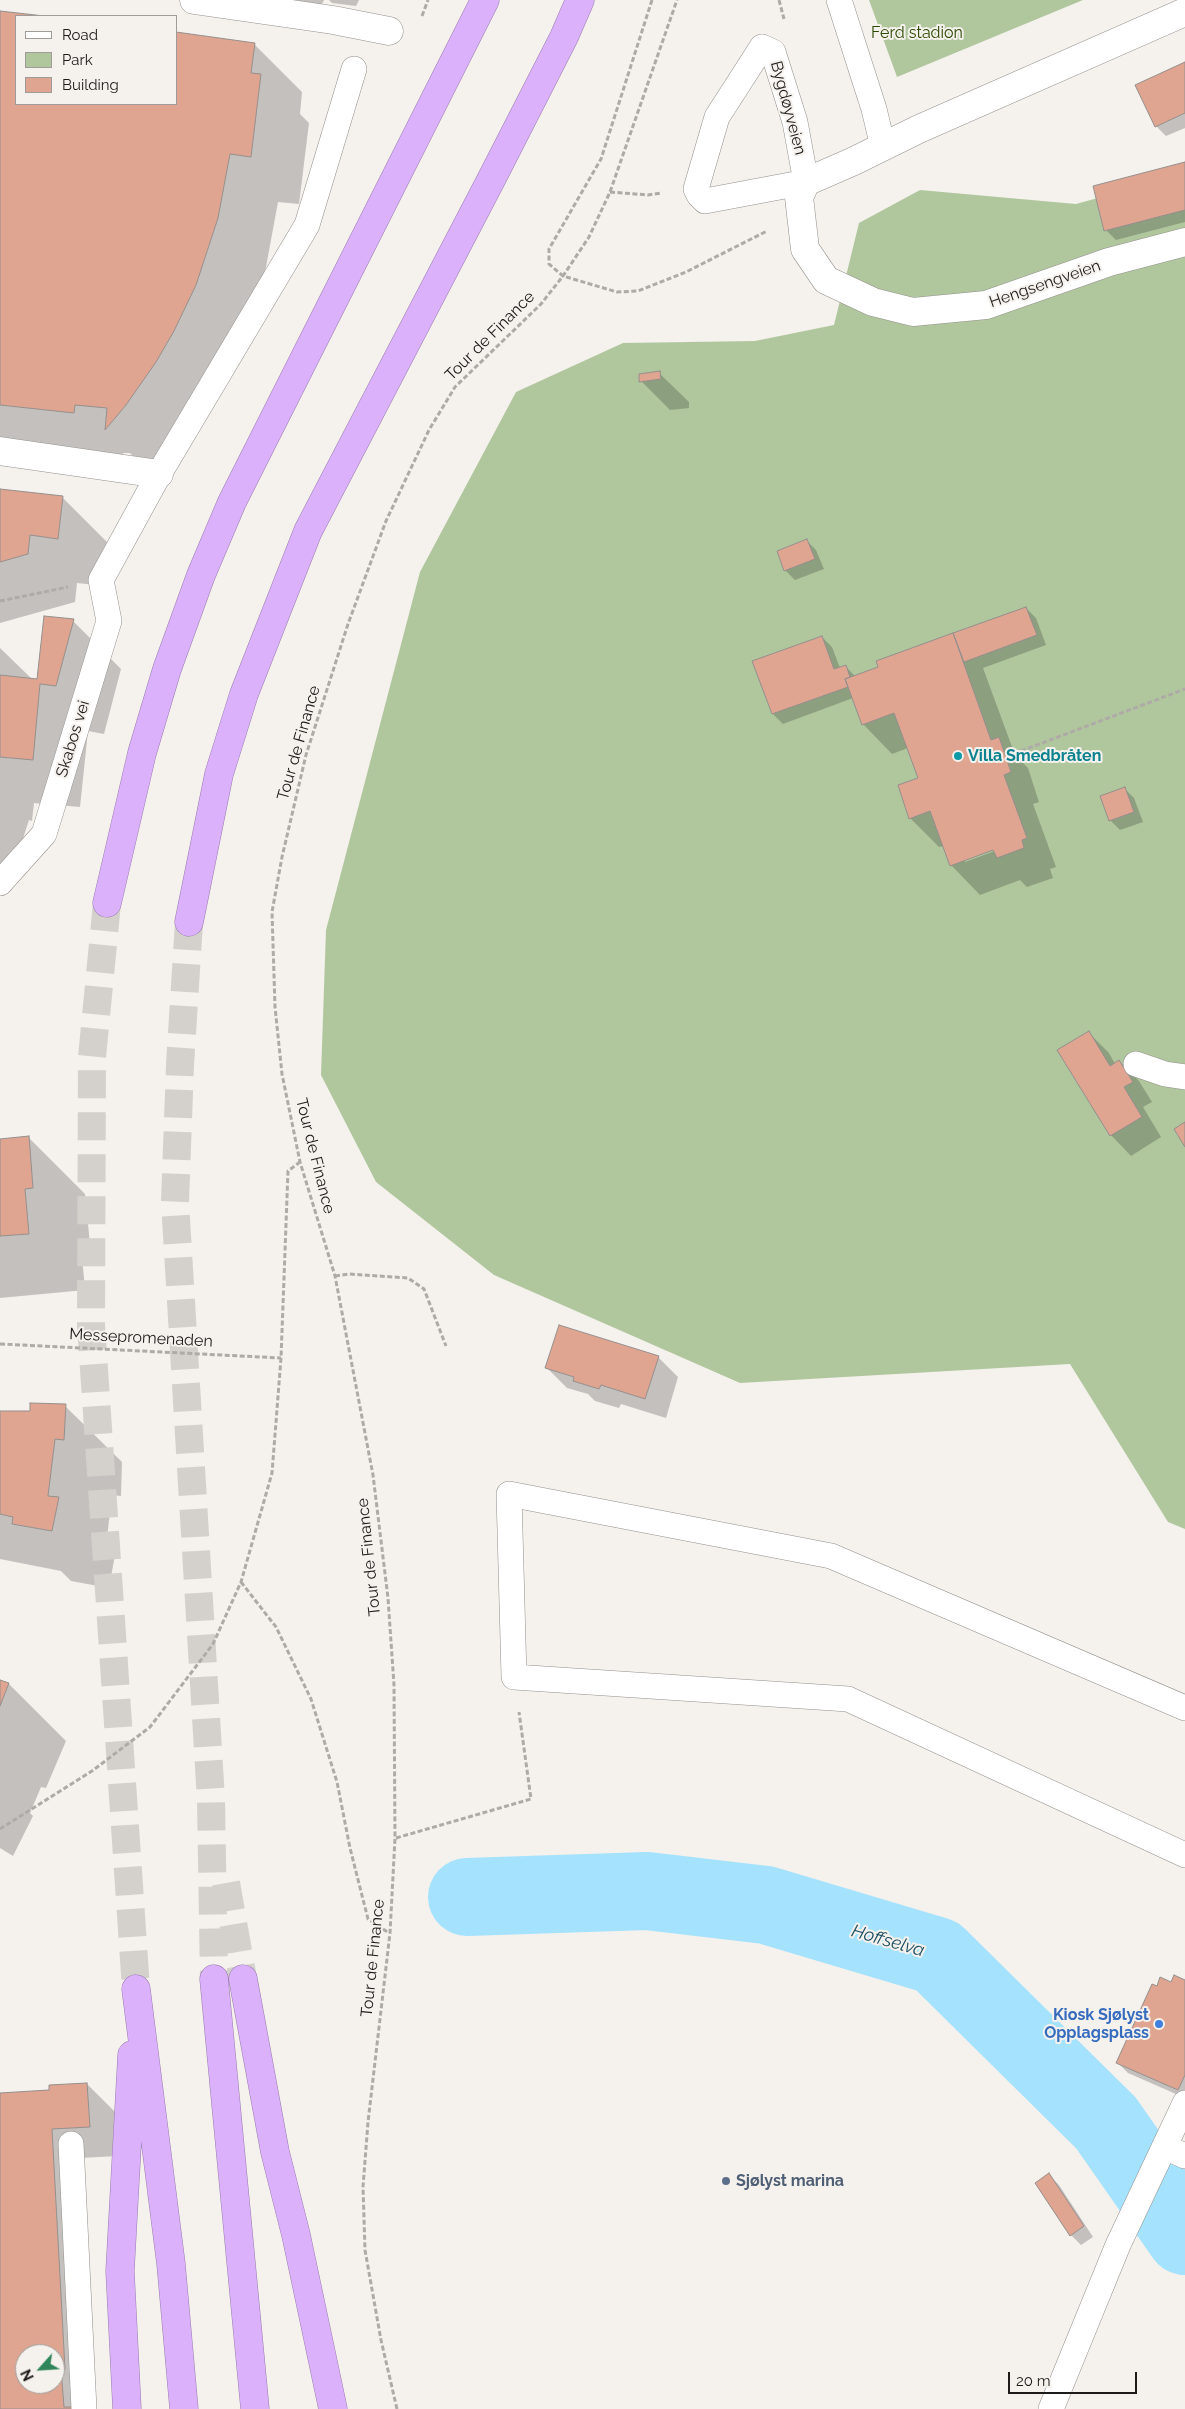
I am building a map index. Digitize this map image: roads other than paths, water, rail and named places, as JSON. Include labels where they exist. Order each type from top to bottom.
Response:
[{"type":"highway","points":[[107,903],[142,753],[166,669],[201,575],[232,502],[485,0]]},
{"type":"highway","points":[[189,922],[219,774],[244,694],[308,531],[498,168],[564,37],[580,0]]},
{"type":"highway","points":[[214,1979],[255,2409]]},
{"type":"highway","points":[[243,1979],[275,2152],[296,2235],[333,2409]]},
{"type":"highway","points":[[127,2409],[120,2271],[136,1989],[172,2264],[184,2409]]},
{"type":"street","points":[[194,0],[333,20],[389,31]]},
{"type":"street","points":[[806,182],[919,129],[1185,12]]},
{"type":"street","name":"Bygdøyveien","points":[[805,249],[799,198],[806,182]]},
{"type":"street","name":"Hengsengveien","points":[[805,249],[826,280],[873,302],[913,312],[986,305],[1109,262],[1185,242]]},
{"type":"street","points":[[0,451],[159,474]]},
{"type":"lane","points":[[839,0],[874,109],[883,146]]},
{"type":"lane","name":"Bygdøyveien","points":[[762,47],[773,52],[795,122],[806,182],[706,201],[699,195],[696,189],[717,117],[762,47]]},
{"type":"lane","points":[[159,474],[307,225],[354,69]]},
{"type":"lane","name":"Skabos vei","points":[[0,883],[44,834],[109,621],[101,580],[159,474]]},
{"type":"lane","points":[[1136,1064],[1165,1074],[1185,1077]]},
{"type":"lane","points":[[1185,1708],[831,1556],[509,1494],[514,1677],[848,1700],[1185,1855]]},
{"type":"lane","points":[[1051,2409],[1118,2245],[1175,2151],[1185,2103]]},
{"type":"lane","points":[[71,2144],[84,2409]]},
{"type":"waterway","name":"Hoffselva","points":[[467,1897],[647,1891],[766,1905],[937,1956],[1106,2123],[1185,2236]]},
{"type":"tunnel","points":[[107,903],[92,1057],[91,1325],[136,1989]]},
{"type":"tunnel","points":[[189,922],[180,1065],[175,1202],[211,1800],[214,1979]]},
{"type":"tunnel","points":[[226,1883],[243,1979]]},
{"type":"place","name":"Villa Smedbråten","points":[[958,756]]},
{"type":"place","name":"Kiosk Sjølyst Opplagsplass","points":[[1159,2024]]},
{"type":"place","name":"Sjølyst marina","points":[[726,2181]]},
{"type":"park label","name":"Ferd stadion","points":[[917,33]]}]
